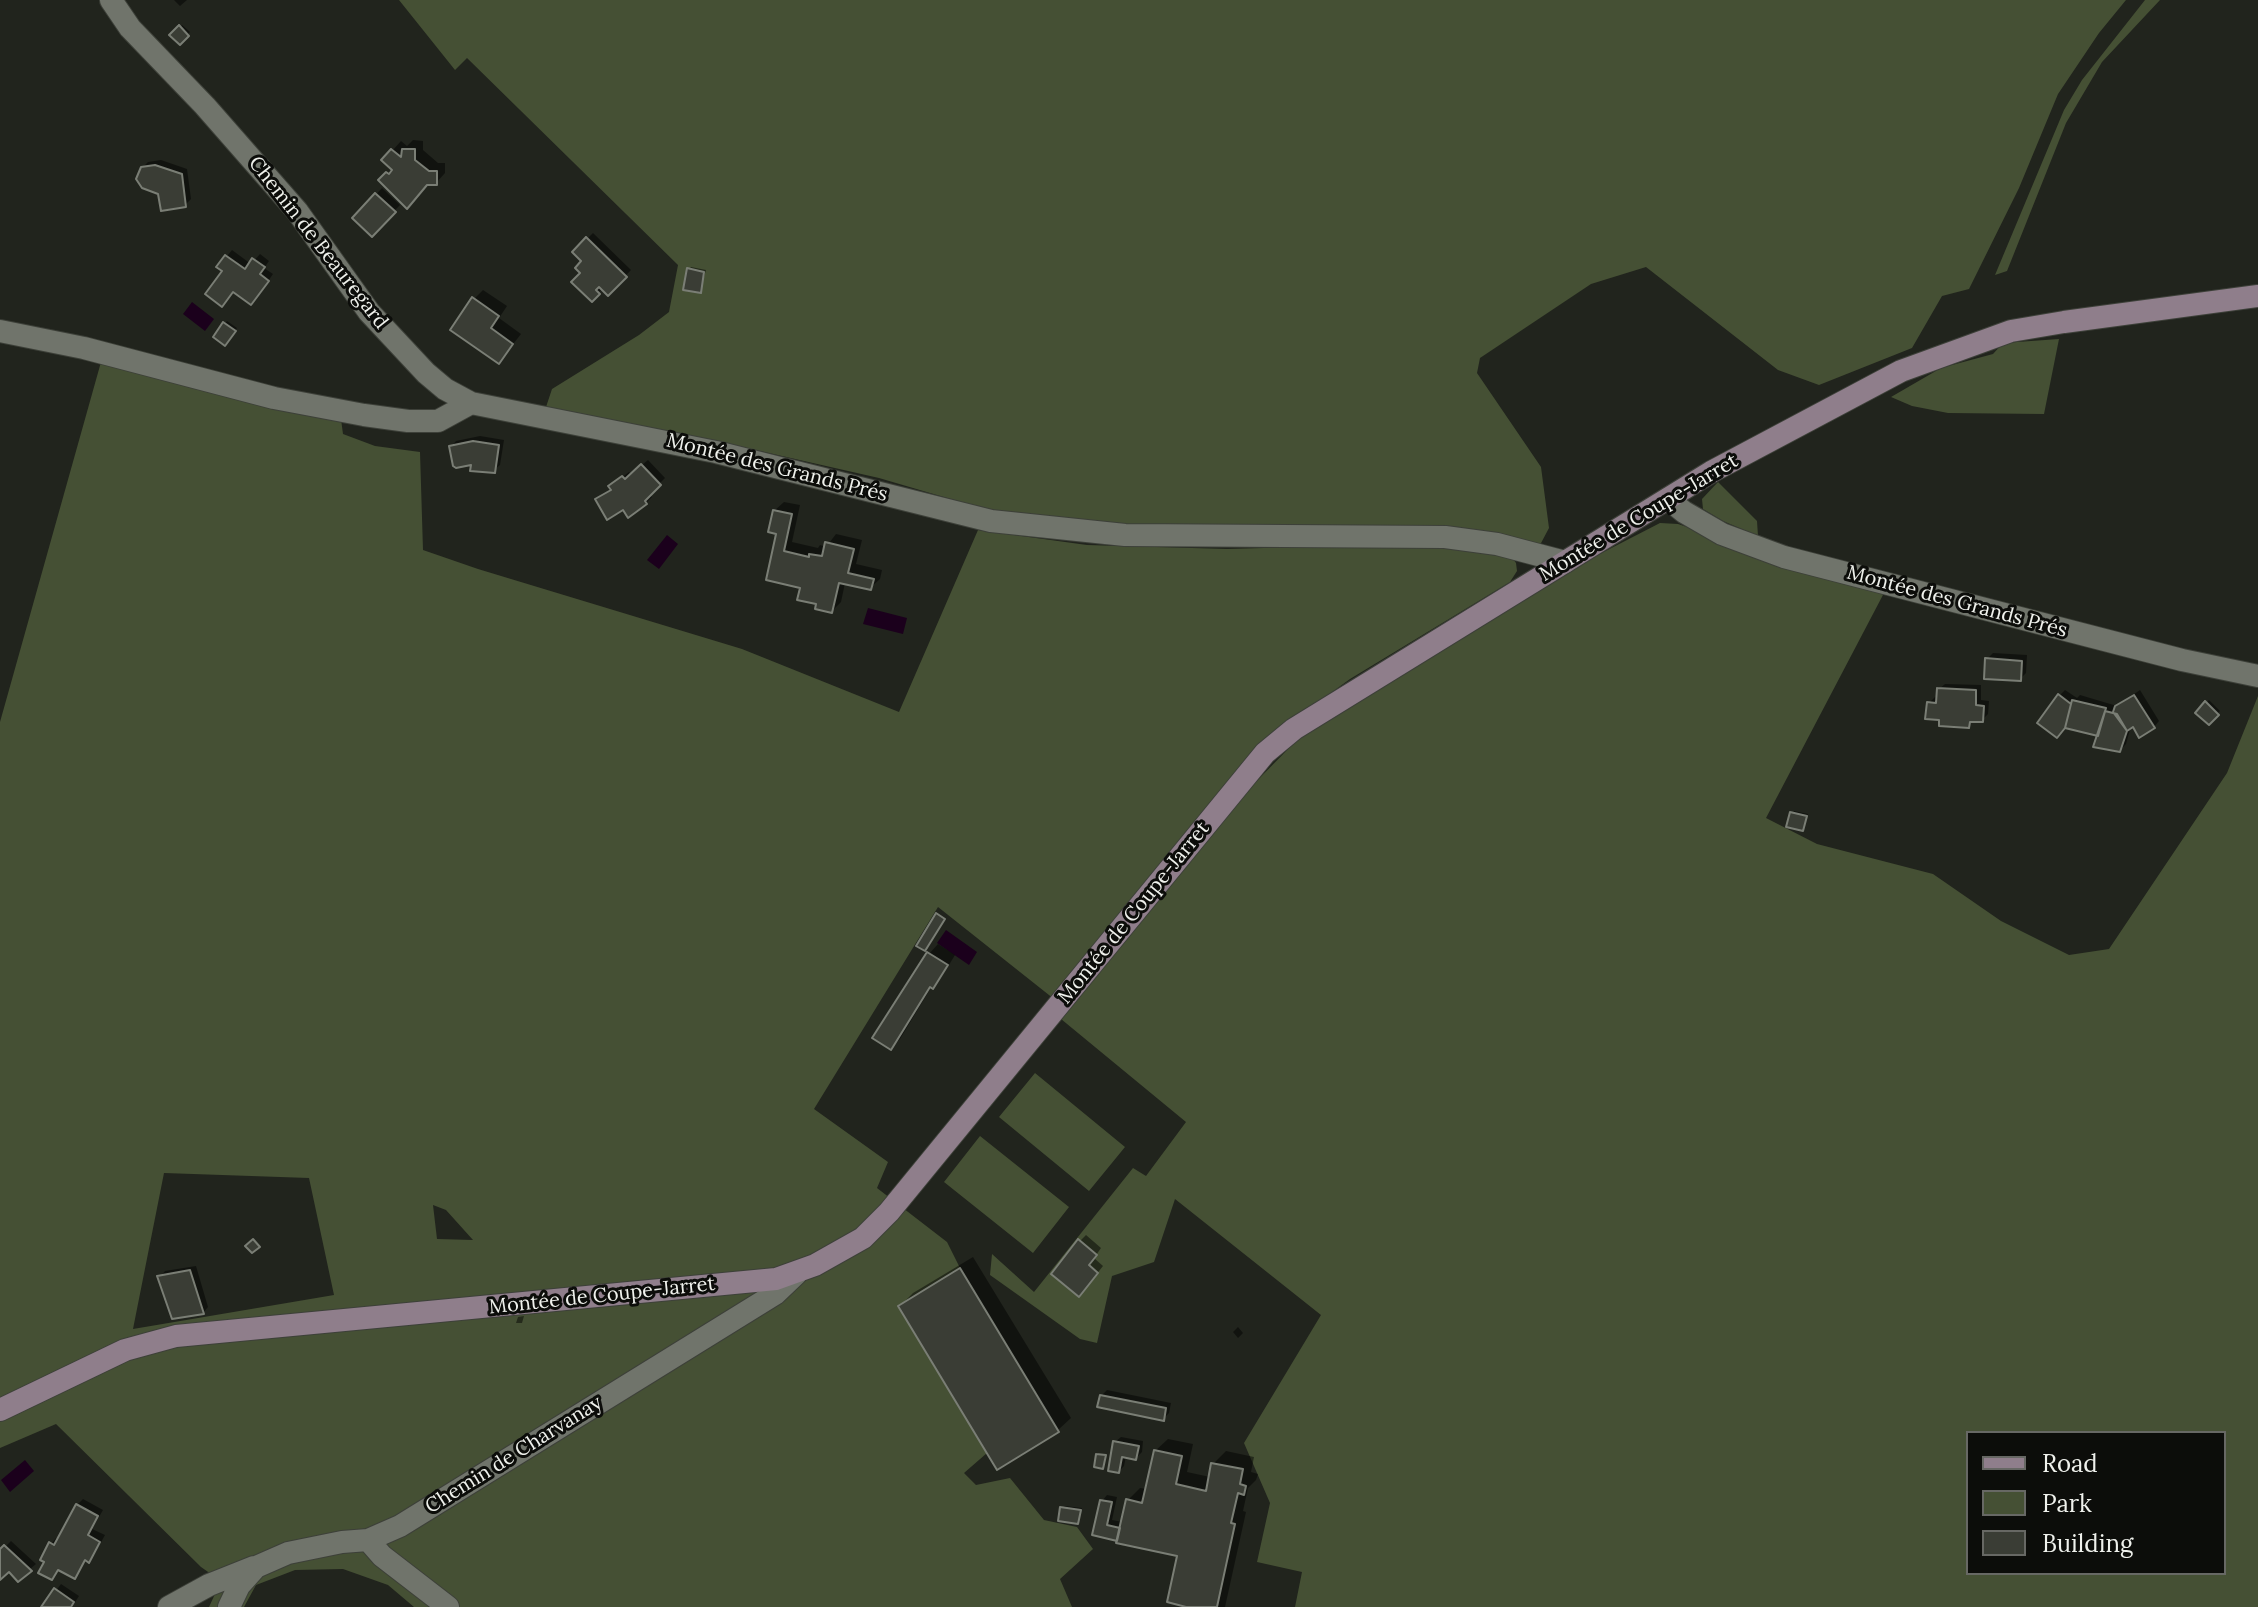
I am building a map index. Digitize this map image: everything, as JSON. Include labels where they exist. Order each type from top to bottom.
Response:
[{"type":"main road","name":"Montée de Coupe-Jarret","points":[[0,1410],[125,1350],[176,1336],[389,1318],[776,1279],[796,1274],[852,1245],[889,1212],[1265,753],[1294,729],[1711,472],[1901,371],[2011,331],[2258,296]]},
{"type":"street","name":"Chemin de Beauregard","points":[[111,0],[130,28],[205,106],[297,211],[369,312],[426,373],[445,389],[471,403]]},
{"type":"street","points":[[0,331],[84,348],[274,398],[364,415],[408,421],[438,421],[471,403]]},
{"type":"street","name":"Montée des Grands Prés","points":[[471,403],[716,452],[991,521],[1125,535],[1445,537],[1497,544],[1565,562]]},
{"type":"street","name":"Montée des Grands Prés","points":[[1668,499],[1722,534],[1784,557],[2182,660],[2258,676]]},
{"type":"street","name":"Chemin de Charvanay","points":[[169,1607],[209,1585],[288,1553],[368,1540],[400,1526],[775,1294],[796,1274]]},
{"type":"street","points":[[368,1540],[382,1556],[448,1607]]},
{"type":"street","points":[[229,1607],[239,1586],[256,1567]]},
{"type":"green space","points":[[399,0],[2126,0],[2099,33],[2058,94],[2019,188],[1969,289],[1942,296],[1912,348],[1819,385],[1778,370],[1646,267],[1591,284],[1480,358],[1477,373],[1541,467],[1549,528],[1540,545],[1441,528],[1375,525],[1137,527],[1050,519],[981,508],[879,478],[729,444],[545,410],[552,389],[639,335],[669,312],[678,265],[467,58],[455,70]]},
{"type":"green space","points":[[2145,0],[2160,0],[2102,62],[2066,123],[2007,271],[1995,275],[2064,110],[2082,80]]},
{"type":"green space","points":[[2059,339],[2044,414],[1948,413],[1912,406],[1891,397],[1941,368],[1993,354],[2003,343]]},
{"type":"green space","points":[[101,362],[341,419],[343,434],[375,446],[420,452],[423,550],[742,649],[899,712],[978,530],[1087,545],[1227,549],[1427,546],[1511,556],[1517,571],[1510,582],[1350,679],[1291,722],[1054,999],[938,907],[814,1109],[888,1162],[877,1188],[947,1242],[960,1268],[898,1306],[987,1453],[964,1473],[976,1485],[1010,1478],[1044,1520],[1077,1527],[1093,1549],[1060,1579],[1072,1607],[414,1607],[388,1585],[343,1569],[295,1570],[256,1585],[244,1607],[209,1607],[221,1581],[201,1567],[56,1424],[0,1448],[0,722]],"holes":[[[164,1173],[309,1178],[334,1295],[133,1329]],[[433,1205],[446,1210],[473,1240],[437,1239]]]},
{"type":"green space","points":[[1718,482],[1757,521],[1758,536],[1703,509],[1702,499]]},
{"type":"green space","points":[[1660,523],[1678,524],[1884,593],[1766,818],[1817,844],[1933,874],[2001,921],[2069,955],[2109,949],[2227,773],[2258,696],[2258,1607],[1295,1607],[1302,1572],[1257,1562],[1270,1503],[1244,1443],[1321,1315],[1175,1199],[1154,1262],[1112,1276],[1097,1343],[1080,1339],[990,1275],[992,1254],[1034,1292],[1133,1168],[1146,1176],[1186,1122],[1061,1019],[1240,798],[1293,744],[1324,721],[1592,558]]},
{"type":"green space","points":[[1035,1073],[1125,1147],[1089,1191],[999,1117]]},
{"type":"green space","points":[[980,1136],[1069,1207],[1033,1253],[944,1182]]},
{"type":"shaded area","points":[[192,302],[214,319],[205,331],[183,314]]},
{"type":"shaded area","points":[[667,535],[678,544],[659,569],[647,560]]},
{"type":"shaded area","points":[[868,608],[907,618],[903,634],[863,624]]},
{"type":"shaded area","points":[[946,930],[977,952],[969,965],[937,943]]},
{"type":"shaded area","points":[[25,1460],[34,1471],[10,1492],[1,1480]]},
{"type":"building","points":[[179,25],[189,36],[180,45],[169,35]]},
{"type":"building","points":[[391,149],[401,157],[402,149],[415,149],[415,160],[429,171],[437,171],[437,185],[427,185],[407,209],[378,180],[392,170],[381,160]]},
{"type":"building","points":[[155,165],[182,174],[186,207],[161,211],[158,194],[142,188],[136,179],[141,167]]},
{"type":"building","points":[[375,193],[396,212],[372,237],[352,218]]},
{"type":"building","points":[[586,237],[627,277],[608,296],[599,287],[596,290],[600,294],[592,302],[571,282],[580,273],[575,268],[581,261],[572,252]]},
{"type":"building","points":[[225,255],[245,269],[252,258],[265,267],[260,274],[269,281],[251,305],[233,292],[222,307],[205,294],[222,271],[216,267]]},
{"type":"building","points":[[687,268],[704,272],[701,293],[683,290]]},
{"type":"building","points":[[472,297],[499,316],[491,328],[513,344],[499,364],[450,330]]},
{"type":"building","points":[[223,322],[236,331],[225,346],[213,337]]},
{"type":"building","points":[[473,441],[499,445],[495,473],[470,471],[471,465],[453,466],[449,446]]},
{"type":"building","points":[[641,464],[661,485],[645,501],[647,504],[628,518],[623,510],[607,520],[595,499],[611,490],[608,486],[622,476],[625,479]]},
{"type":"building","points":[[773,510],[792,514],[784,551],[809,557],[809,554],[822,556],[825,542],[854,549],[848,573],[874,579],[871,590],[839,583],[832,613],[815,609],[816,604],[797,600],[800,588],[766,580],[776,534],[768,532]]},
{"type":"building","points":[[1985,658],[2022,661],[2021,681],[1984,679]]},
{"type":"building","points":[[1937,688],[1976,690],[1976,705],[1984,706],[1983,722],[1970,722],[1969,728],[1939,726],[1939,720],[1925,719],[1927,702],[1936,703]]},
{"type":"building","points":[[2058,694],[2071,704],[2065,728],[2057,738],[2037,723]]},
{"type":"building","points":[[2134,695],[2155,728],[2139,738],[2133,727],[2127,731],[2113,712],[2115,706]]},
{"type":"building","points":[[2072,700],[2106,708],[2098,736],[2065,728]]},
{"type":"building","points":[[2205,701],[2219,715],[2209,725],[2195,713]]},
{"type":"building","points":[[2105,711],[2117,714],[2127,731],[2120,752],[2093,747]]},
{"type":"building","points":[[1790,812],[1807,816],[1803,831],[1786,827]]},
{"type":"building","points":[[936,913],[945,919],[925,951],[916,946]]},
{"type":"building","points":[[927,952],[948,965],[933,989],[930,987],[891,1050],[872,1038]]},
{"type":"building","points":[[253,1239],[260,1247],[252,1253],[245,1246]]},
{"type":"building","points":[[1078,1239],[1097,1255],[1089,1265],[1098,1273],[1079,1297],[1051,1274]]},
{"type":"building","points":[[960,1268],[1059,1432],[997,1470],[898,1306]]},
{"type":"building","points":[[190,1270],[204,1314],[172,1319],[157,1276]]},
{"type":"building","points":[[1100,1395],[1166,1408],[1164,1421],[1097,1407]]},
{"type":"building","points":[[1113,1441],[1139,1446],[1136,1460],[1122,1457],[1119,1473],[1108,1471]]},
{"type":"building","points":[[1154,1450],[1182,1456],[1176,1484],[1206,1491],[1211,1463],[1243,1469],[1240,1484],[1246,1486],[1244,1495],[1238,1493],[1231,1523],[1235,1524],[1217,1607],[1186,1607],[1167,1602],[1177,1556],[1116,1543],[1126,1499],[1142,1503]]},
{"type":"building","points":[[1096,1454],[1106,1455],[1103,1469],[1094,1467]]},
{"type":"building","points":[[1100,1500],[1112,1502],[1107,1525],[1120,1528],[1117,1541],[1092,1535]]},
{"type":"building","points":[[76,1504],[98,1516],[88,1535],[100,1542],[89,1563],[85,1560],[75,1579],[58,1570],[52,1580],[38,1573],[44,1562],[40,1560],[49,1542],[54,1545]]},
{"type":"building","points":[[1060,1507],[1081,1510],[1078,1524],[1058,1521]]},
{"type":"building","points":[[4,1545],[32,1571],[18,1582],[9,1572],[0,1580],[0,1549]]},
{"type":"building","points":[[54,1588],[74,1602],[71,1607],[41,1607]]}]
